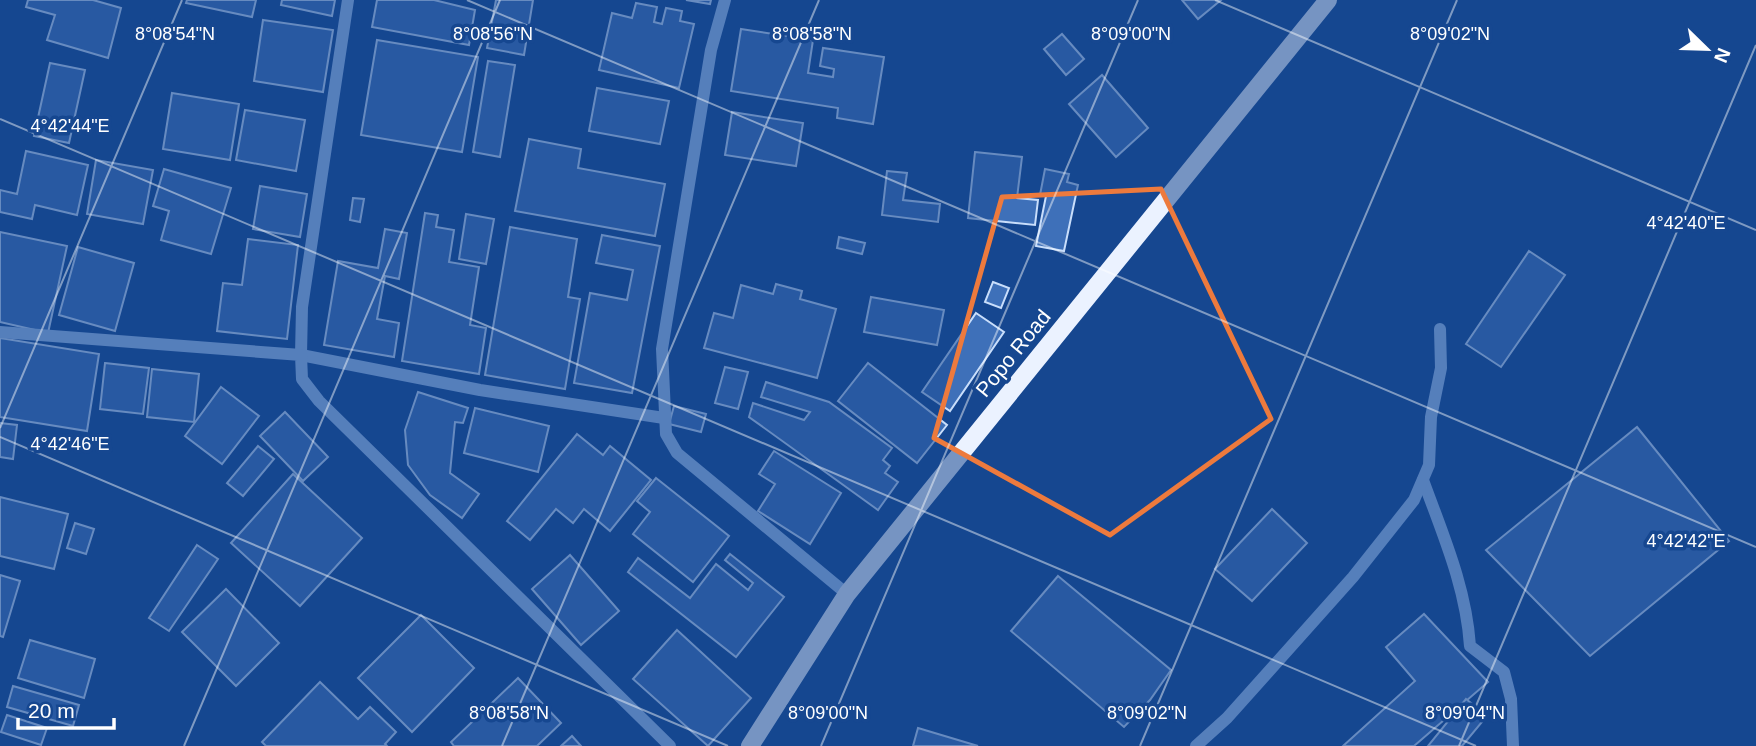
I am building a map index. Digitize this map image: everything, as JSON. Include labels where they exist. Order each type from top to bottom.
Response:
[{"type":"main road","name":"Popo Road","points":[[750,746],[781,693],[847,594],[1328,0]]},
{"type":"street","points":[[348,0],[302,307],[302,379],[318,401],[670,746]]},
{"type":"street","points":[[725,0],[711,50],[662,349],[666,434],[677,453],[847,594]]},
{"type":"street","points":[[1196,746],[1227,718],[1353,577],[1414,500],[1429,465],[1431,417],[1441,368],[1440,329]]},
{"type":"street","points":[[0,332],[301,355],[480,390],[664,418]]},
{"type":"street","points":[[1423,480],[1464,599],[1470,646],[1504,672],[1511,699],[1513,746]]},
{"type":"highlighted area","points":[[1161,189],[1271,419],[1110,535],[934,438],[1002,197]]},
{"type":"building","points":[[28,0],[93,0],[121,8],[108,58],[47,40],[55,15],[26,7]]},
{"type":"building","points":[[187,0],[256,0],[252,17],[186,3]]},
{"type":"building","points":[[282,0],[335,0],[332,16],[281,5]]},
{"type":"building","points":[[377,0],[434,0],[475,10],[469,45],[372,27]]},
{"type":"building","points":[[496,0],[533,0],[524,55],[487,48]]},
{"type":"building","points":[[686,0],[711,0],[710,4]]},
{"type":"building","points":[[1182,0],[1221,0],[1198,19]]},
{"type":"building","points":[[636,3],[657,7],[654,22],[662,24],[666,8],[682,11],[680,21],[694,24],[679,88],[599,70],[612,13],[632,18]]},
{"type":"building","points":[[263,20],[333,30],[323,92],[254,81]]},
{"type":"building","points":[[741,29],[813,40],[808,73],[833,77],[834,69],[820,66],[823,48],[884,57],[873,124],[837,118],[838,108],[731,91]]},
{"type":"building","points":[[1062,34],[1084,59],[1066,75],[1044,49]]},
{"type":"building","points":[[377,40],[478,57],[462,152],[361,135]]},
{"type":"building","points":[[488,61],[515,65],[500,157],[473,152]]},
{"type":"building","points":[[50,63],[85,70],[69,143],[34,136]]},
{"type":"building","points":[[1102,75],[1148,128],[1116,157],[1069,104]]},
{"type":"building","points":[[597,88],[669,101],[660,144],[589,131]]},
{"type":"building","points":[[172,93],[239,104],[230,160],[163,149]]},
{"type":"building","points":[[245,110],[305,120],[296,171],[236,160]]},
{"type":"building","points":[[732,112],[803,123],[796,166],[725,155]]},
{"type":"building","points":[[529,139],[581,149],[578,168],[665,184],[655,236],[515,211]]},
{"type":"building","points":[[26,151],[88,165],[77,215],[35,205],[32,219],[0,212],[0,190],[17,194]]},
{"type":"building","points":[[975,152],[1022,157],[1017,198],[1038,200],[1035,225],[968,218]]},
{"type":"building","points":[[96,160],[153,170],[143,224],[87,214]]},
{"type":"building","points":[[164,169],[231,188],[211,254],[161,240],[169,211],[153,206]]},
{"type":"building","points":[[1045,169],[1069,174],[1067,182],[1078,185],[1064,251],[1036,246],[1046,196],[1040,195]]},
{"type":"building","points":[[887,171],[907,173],[903,200],[940,204],[938,222],[882,215]]},
{"type":"building","points":[[260,186],[307,194],[300,237],[253,229]]},
{"type":"building","points":[[353,198],[364,199],[360,222],[350,220]]},
{"type":"building","points":[[425,213],[438,215],[436,227],[454,230],[449,262],[479,267],[470,325],[486,328],[479,374],[402,361]]},
{"type":"building","points":[[466,214],[494,219],[486,264],[459,259]]},
{"type":"building","points":[[510,227],[577,239],[568,297],[580,299],[565,389],[485,375]]},
{"type":"building","points":[[385,229],[407,233],[399,279],[385,276],[377,319],[399,323],[394,357],[324,345],[338,261],[378,268]]},
{"type":"building","points":[[0,232],[67,246],[48,333],[0,322]]},
{"type":"building","points":[[602,235],[660,246],[632,393],[574,383],[590,293],[627,300],[633,270],[596,263]]},
{"type":"building","points":[[839,237],[865,243],[862,254],[837,248]]},
{"type":"building","points":[[248,239],[298,245],[287,339],[217,331],[223,283],[242,285]]},
{"type":"building","points":[[78,247],[134,263],[115,331],[59,315]]},
{"type":"building","points":[[1529,251],[1565,275],[1501,367],[1466,344]]},
{"type":"building","points":[[993,282],[1009,288],[1001,308],[985,302]]},
{"type":"building","points":[[776,284],[802,291],[800,299],[836,309],[817,378],[704,348],[714,313],[733,318],[741,285],[773,294]]},
{"type":"building","points":[[871,297],[944,310],[937,345],[864,332]]},
{"type":"building","points":[[976,313],[1004,332],[950,411],[922,392]]},
{"type":"building","points":[[0,338],[99,354],[87,431],[0,417]]},
{"type":"building","points":[[105,363],[149,368],[143,414],[100,409]]},
{"type":"building","points":[[868,363],[947,425],[917,463],[838,401]]},
{"type":"building","points":[[725,367],[748,372],[738,409],[715,403]]},
{"type":"building","points":[[152,369],[199,374],[194,422],[147,417]]},
{"type":"building","points":[[766,382],[829,402],[892,448],[883,460],[890,466],[885,473],[898,482],[878,510],[749,417],[753,403],[804,420],[810,412],[761,397]]},
{"type":"building","points":[[221,387],[259,416],[222,464],[185,436]]},
{"type":"building","points":[[418,392],[468,408],[463,423],[455,422],[450,473],[479,494],[462,518],[430,495],[408,465],[405,430]]},
{"type":"building","points":[[674,406],[706,414],[701,432],[669,424]]},
{"type":"building","points":[[475,408],[549,426],[538,472],[464,453]]},
{"type":"building","points":[[285,412],[328,457],[303,481],[260,436]]},
{"type":"building","points":[[0,423],[17,425],[13,459],[0,457]]},
{"type":"building","points":[[1637,427],[1729,541],[1590,656],[1486,550]]},
{"type":"building","points":[[577,434],[603,455],[610,446],[651,480],[610,531],[584,509],[573,523],[556,509],[530,540],[507,521]]},
{"type":"building","points":[[258,446],[274,459],[243,496],[227,483]]},
{"type":"building","points":[[774,451],[841,493],[810,544],[758,511],[775,484],[759,474]]},
{"type":"building","points":[[293,474],[362,538],[300,606],[231,543]]},
{"type":"building","points":[[656,478],[729,536],[693,582],[633,534],[650,512],[637,501]]},
{"type":"building","points":[[0,497],[68,514],[54,569],[0,556]]},
{"type":"building","points":[[1272,509],[1307,543],[1252,601],[1215,569]]},
{"type":"building","points":[[75,523],[94,529],[86,554],[67,548]]},
{"type":"building","points":[[197,545],[218,559],[169,631],[149,618]]},
{"type":"building","points":[[730,554],[784,597],[736,657],[628,572],[638,558],[690,598],[716,564],[748,590],[753,583],[725,560]]},
{"type":"building","points":[[570,555],[619,611],[581,645],[532,589]]},
{"type":"building","points":[[0,575],[20,581],[3,637],[0,636]]},
{"type":"building","points":[[1058,576],[1171,670],[1150,700],[1124,727],[1011,631]]},
{"type":"building","points":[[226,589],[279,643],[236,686],[182,632]]},
{"type":"building","points":[[1424,614],[1488,682],[1414,746],[1343,746],[1415,681],[1386,647]]},
{"type":"building","points":[[421,615],[474,668],[412,732],[358,678]]},
{"type":"building","points":[[677,630],[751,698],[708,746],[633,679]]},
{"type":"building","points":[[30,640],[95,659],[84,698],[18,678]]},
{"type":"building","points":[[518,678],[561,723],[537,746],[454,746],[451,742]]},
{"type":"building","points":[[320,682],[358,719],[370,707],[396,732],[385,744],[387,746],[266,746],[262,742]]},
{"type":"building","points":[[13,686],[79,705],[73,726],[7,707]]},
{"type":"building","points":[[1466,699],[1487,716],[1462,746],[1428,746]]},
{"type":"building","points":[[7,715],[47,728],[41,745],[1,732]]},
{"type":"building","points":[[918,728],[978,746],[913,746]]},
{"type":"building","points":[[572,736],[581,746],[561,746]]}]
